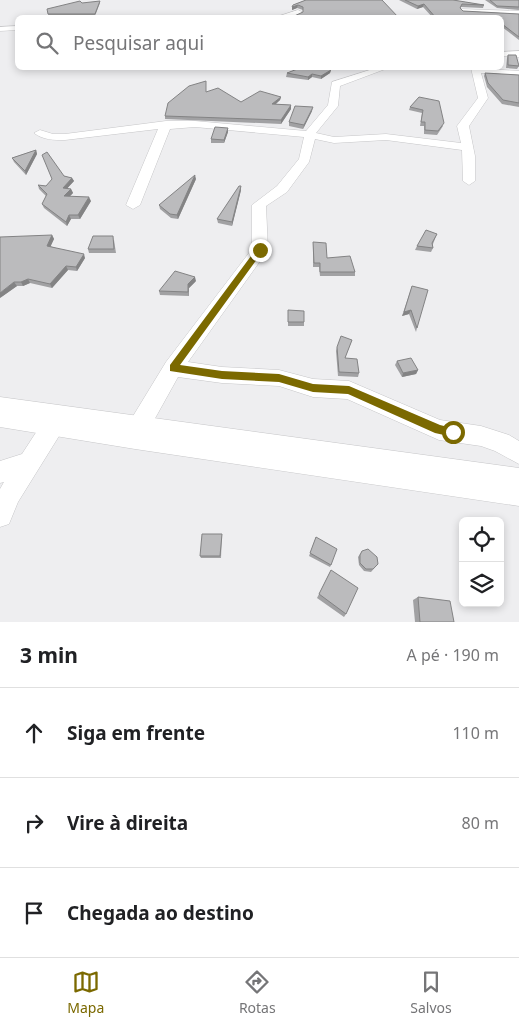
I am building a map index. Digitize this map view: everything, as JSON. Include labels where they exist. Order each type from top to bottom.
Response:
[{"type":"highway","points":[[0,412],[519,487]]},
{"type":"street","points":[[459,0],[465,14],[519,13]]},
{"type":"street","points":[[287,15],[298,12]]},
{"type":"street","points":[[0,28],[15,27]]},
{"type":"street","points":[[504,54],[519,54]]},
{"type":"street","points":[[135,433],[173,368],[260,250],[259,205],[282,189],[305,159],[311,135],[333,106],[335,84],[377,70]]},
{"type":"street","points":[[469,181],[467,147],[463,126],[483,98],[475,70]]},
{"type":"street","points":[[484,70],[519,74]]},
{"type":"street","points":[[133,205],[166,124]]},
{"type":"street","points":[[40,134],[52,137],[65,137],[166,124],[220,126],[311,135],[334,140],[386,138],[467,147]]},
{"type":"street","points":[[173,368],[222,375],[279,378],[313,388],[349,390],[439,430],[481,436],[502,442],[519,453]]},
{"type":"street","points":[[0,515],[10,494],[56,420]]},
{"type":"street","points":[[0,472],[28,464]]},
{"type":"building","points":[[306,0],[382,0],[396,15],[296,15],[303,12],[303,7],[298,5],[292,7]]},
{"type":"building","points":[[405,0],[453,0],[484,5],[462,4],[460,8],[463,11],[519,14],[519,37],[504,26],[504,15],[433,15],[424,4],[418,6]]},
{"type":"building","points":[[490,0],[519,0],[519,7],[497,6]]},
{"type":"building","points":[[80,1],[82,3],[100,1],[95,14],[48,14],[47,9]]},
{"type":"building","points":[[508,55],[516,55],[519,66],[508,65]]},
{"type":"building","points":[[295,70],[331,70],[321,76],[312,74],[308,77],[287,73]]},
{"type":"building","points":[[485,73],[519,75],[519,103],[503,100],[488,83]]},
{"type":"building","points":[[206,81],[206,92],[218,88],[241,102],[260,91],[281,97],[272,104],[291,105],[281,120],[165,116],[168,103],[189,86]]},
{"type":"building","points":[[419,97],[439,101],[444,123],[438,131],[425,130],[425,122],[421,122],[423,110],[410,107]]},
{"type":"building","points":[[295,106],[313,107],[304,125],[289,122]]},
{"type":"building","points":[[215,127],[228,128],[224,140],[211,139]]},
{"type":"building","points":[[36,150],[25,171],[12,158]]},
{"type":"building","points":[[47,152],[64,176],[72,178],[63,188],[71,189],[64,196],[89,197],[78,215],[69,215],[66,222],[42,204],[47,194],[38,185],[46,186],[52,179],[42,155]]},
{"type":"building","points":[[195,175],[177,215],[170,214],[159,205]]},
{"type":"building","points":[[239,186],[241,186],[232,222],[217,219]]},
{"type":"building","points":[[426,230],[437,234],[432,243],[433,248],[417,246]]},
{"type":"building","points":[[52,235],[47,246],[84,254],[76,267],[66,266],[50,284],[28,279],[14,282],[0,293],[0,237]]},
{"type":"building","points":[[93,236],[113,236],[114,249],[88,249]]},
{"type":"building","points":[[313,242],[326,243],[327,258],[350,256],[355,272],[320,272],[320,263],[314,263]]},
{"type":"building","points":[[175,271],[195,277],[188,284],[188,292],[159,291]]},
{"type":"building","points":[[412,286],[428,290],[417,328],[411,310],[404,312]]},
{"type":"building","points":[[288,310],[304,311],[304,322],[288,322]]},
{"type":"building","points":[[341,336],[352,340],[345,358],[357,359],[359,373],[339,372],[337,347]]},
{"type":"building","points":[[411,358],[418,370],[403,373],[397,361]]},
{"type":"building","points":[[202,534],[222,534],[220,556],[200,556]]},
{"type":"building","points":[[316,537],[337,549],[331,565],[310,553]]},
{"type":"building","points":[[368,549],[377,557],[378,564],[373,569],[366,569],[360,563],[362,551]]},
{"type":"building","points":[[331,570],[358,588],[346,614],[319,594]]},
{"type":"building","points":[[418,597],[450,601],[454,622],[420,622]]},
{"type":"route","points":[[260,250],[173,368],[222,375],[279,378],[313,388],[349,390],[364,395],[439,430],[453,432]]}]
